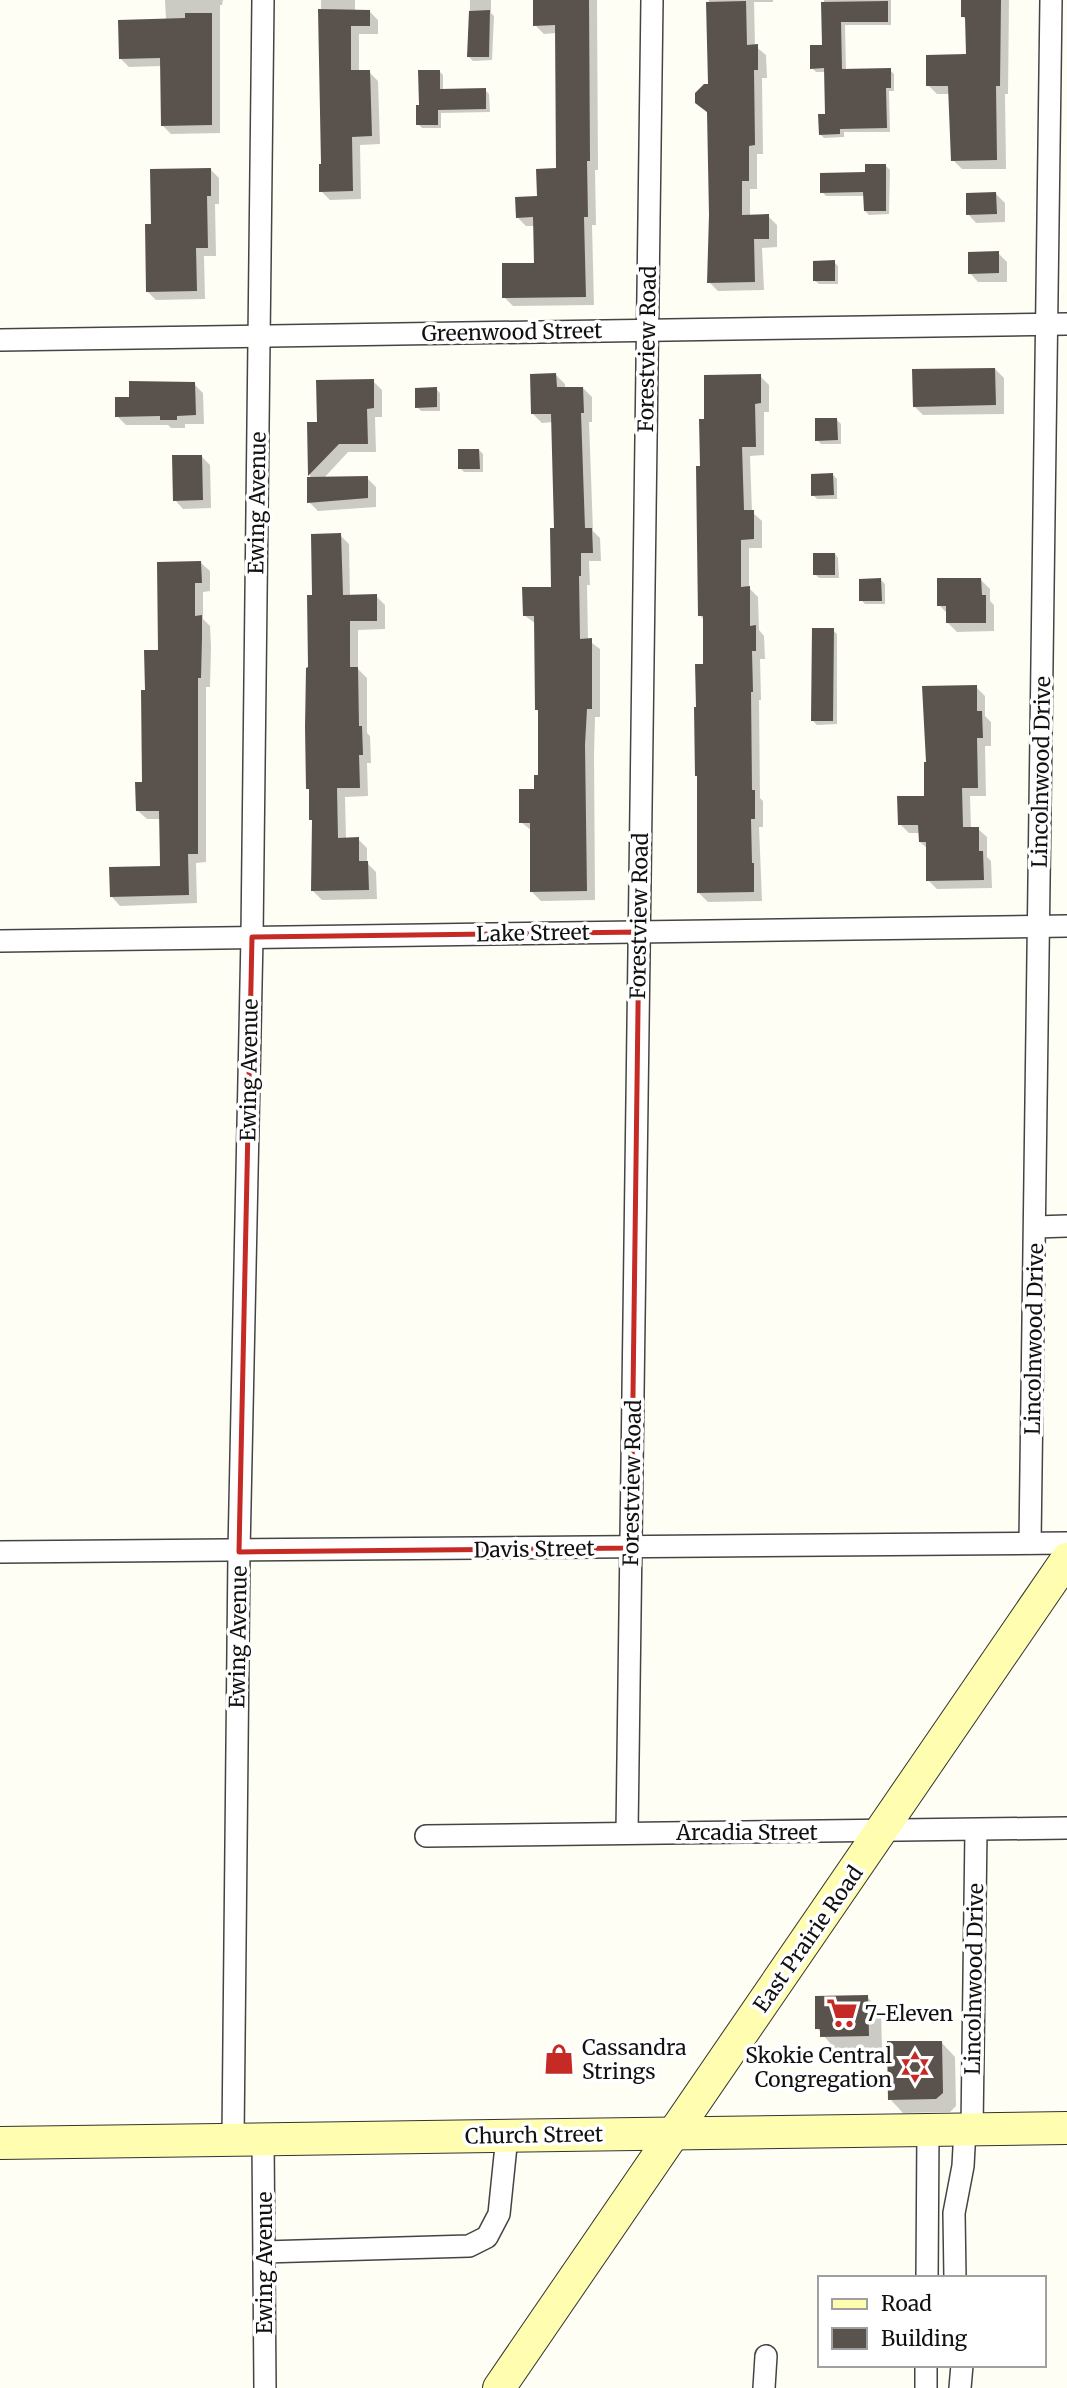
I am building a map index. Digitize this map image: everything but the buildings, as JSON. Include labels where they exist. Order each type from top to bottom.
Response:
[{"type":"street","name":"Ewing Avenue","points":[[263,0],[252,937],[239,1552],[248,2139],[264,2252],[265,2388]]},
{"type":"street","name":"Forestview Road","points":[[627,1833],[652,0]]},
{"type":"street","name":"Lincolnwood Drive","points":[[1030,1543],[1039,926],[1057,324],[1051,0]]},
{"type":"street","name":"Greenwood Street","points":[[0,340],[1057,324]]},
{"type":"street","name":"Lake Street","points":[[0,941],[1067,926]]},
{"type":"street","points":[[1035,1227],[1067,1226]]},
{"type":"street","name":"Davis Street","points":[[0,1552],[1067,1543]]},
{"type":"street","name":"East Prairie Road","points":[[499,2388],[1067,1559]]},
{"type":"street","name":"Arcadia Street","points":[[426,1836],[1067,1828]]},
{"type":"street","name":"Lincolnwood Drive","points":[[954,2276],[954,2213],[968,2129],[976,1830]]},
{"type":"street","name":"Church Street","points":[[0,2143],[1067,2128]]},
{"type":"street","points":[[927,2276],[928,2130]]},
{"type":"street","points":[[264,2252],[469,2246],[487,2237],[499,2214],[507,2136]]},
{"type":"street","points":[[764,2388],[766,2356]]},
{"type":"street","points":[[926,2367],[926,2388]]},
{"type":"street","points":[[960,2388],[962,2367]]},
{"type":"highlighted area","points":[[639,932],[631,1548],[239,1552],[252,937]]},
{"type":"place","name":"7-Eleven","points":[[842,2013]]},
{"type":"place","name":"Cassandra Strings","points":[[559,2059]]},
{"type":"place","name":"Skokie Central Congregation","points":[[915,2067]]}]
